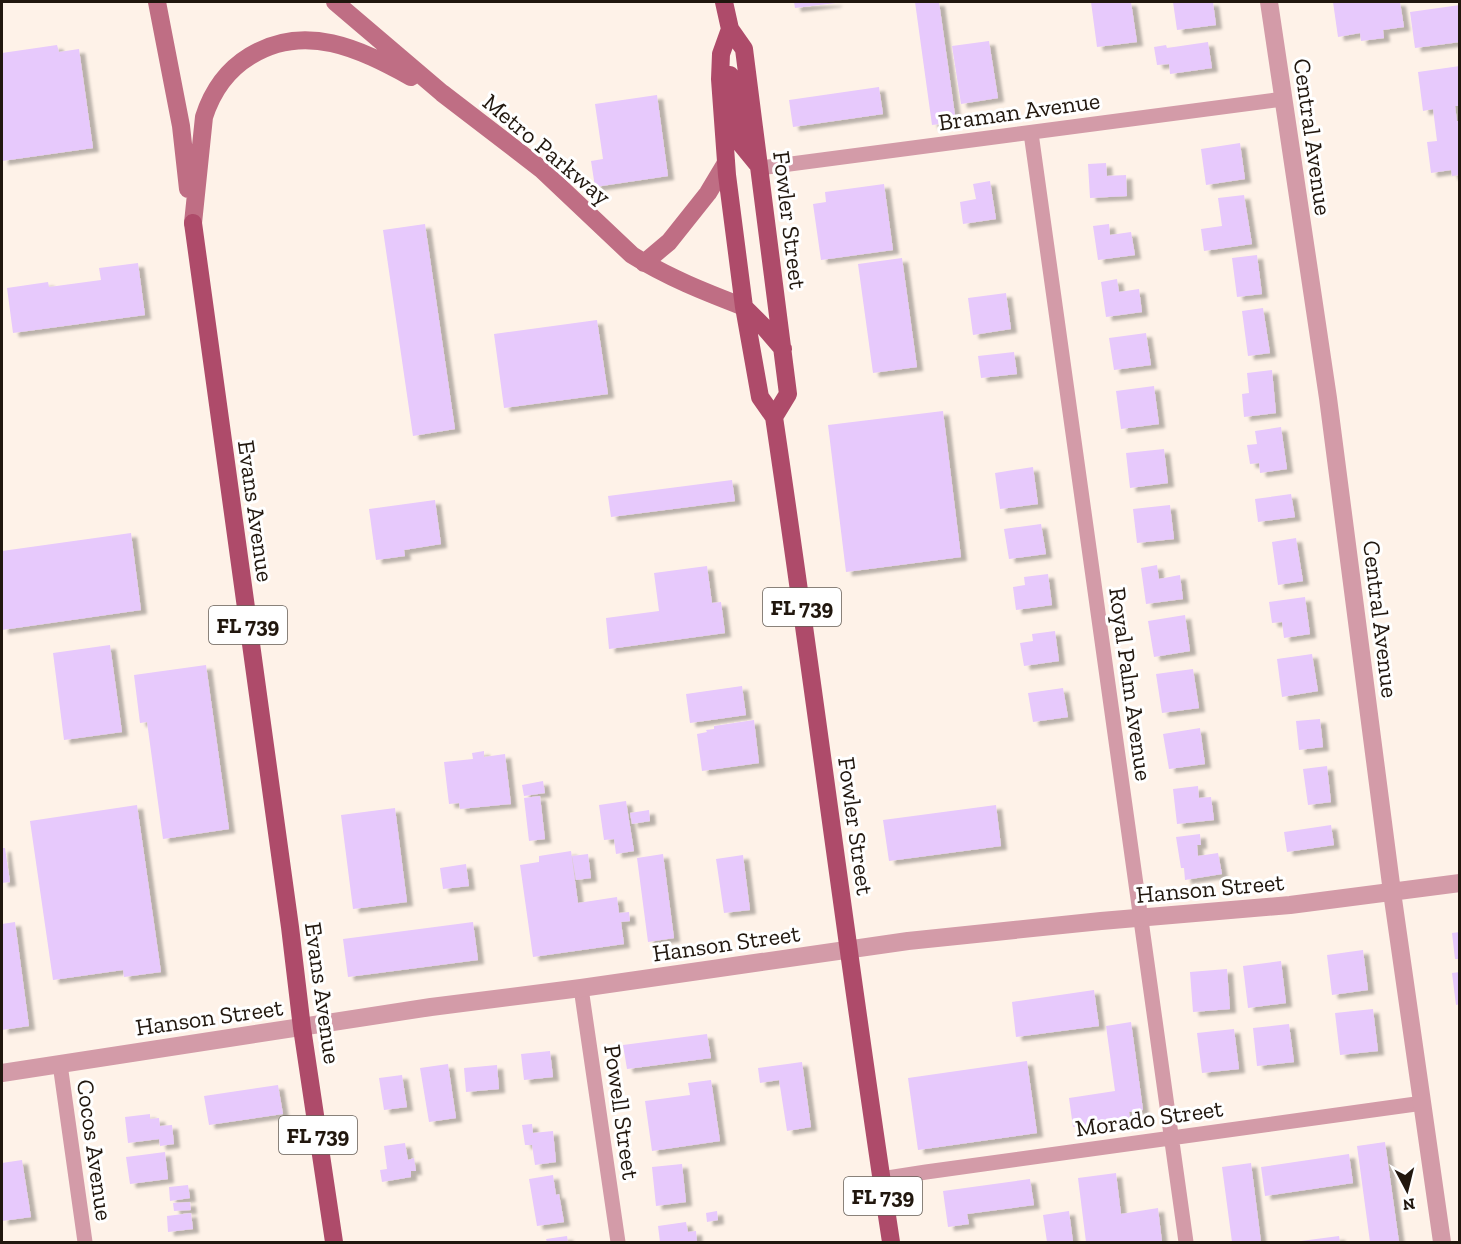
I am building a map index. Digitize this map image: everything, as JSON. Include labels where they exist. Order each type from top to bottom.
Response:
[{"type":"main road","name":"Evans Avenue","points":[[157,2],[181,126],[302,1028],[334,1242]]},
{"type":"main road","name":"Metro Parkway","points":[[335,2],[442,93],[541,169],[621,246],[644,263],[691,286],[744,307]]},
{"type":"main road","name":"Fowler Street","points":[[724,2],[730,29],[744,50],[783,349],[788,394],[774,417]]},
{"type":"main road","name":"Fowler Street","points":[[730,29],[721,54],[720,80],[726,163],[744,307],[760,397],[774,417],[891,1242]]},
{"type":"main road","points":[[193,224],[201,134],[209,102],[229,72],[242,60],[259,50],[295,40],[316,40],[336,44],[381,60],[442,93]]},
{"type":"main road","points":[[721,54],[730,74],[741,144],[760,168]]},
{"type":"main road","points":[[644,263],[675,235],[708,193],[726,163]]},
{"type":"main road","points":[[744,307],[783,349]]},
{"type":"street","name":"Central Avenue","points":[[1269,2],[1328,398],[1392,892],[1442,1242]]},
{"type":"street","name":"Braman Avenue","points":[[760,168],[1283,99]]},
{"type":"street","name":"Royal Palm Avenue","points":[[1031,133],[1186,1242]]},
{"type":"street","name":"Hanson Street","points":[[2,1073],[431,1007],[908,941],[1290,905],[1460,883]]},
{"type":"street","name":"Powell Street","points":[[581,988],[618,1242]]},
{"type":"street","name":"Cocos Avenue","points":[[60,1064],[86,1242]]},
{"type":"street","name":"Morado Street","points":[[881,1179],[1423,1103]]},
{"type":"building","points":[[794,2],[836,2],[836,3],[795,8]]},
{"type":"building","points":[[915,2],[939,2],[956,122],[932,125]]},
{"type":"building","points":[[1091,2],[1131,2],[1137,42],[1097,47]]},
{"type":"building","points":[[1173,2],[1213,2],[1216,25],[1177,30]]},
{"type":"building","points":[[1333,2],[1400,2],[1404,27],[1383,30],[1384,38],[1361,41],[1360,33],[1338,37]]},
{"type":"building","points":[[1460,5],[1460,42],[1415,48],[1410,12]]},
{"type":"building","points":[[989,41],[998,98],[961,104],[952,46]]},
{"type":"building","points":[[1208,42],[1212,68],[1170,74],[1169,64],[1157,65],[1154,47],[1166,45],[1167,48]]},
{"type":"building","points":[[57,45],[59,52],[79,49],[93,148],[2,161],[2,53]]},
{"type":"building","points":[[1460,66],[1460,106],[1455,106],[1457,121],[1460,121],[1460,175],[1452,176],[1451,170],[1431,173],[1427,142],[1437,141],[1433,109],[1423,111],[1418,72]]},
{"type":"building","points":[[879,87],[883,114],[793,127],[789,100]]},
{"type":"building","points":[[657,95],[668,176],[595,187],[591,161],[603,159],[595,104]]},
{"type":"building","points":[[1240,143],[1245,179],[1206,185],[1201,149]]},
{"type":"building","points":[[1106,163],[1107,176],[1126,175],[1127,196],[1090,198],[1088,164]]},
{"type":"building","points":[[990,181],[996,219],[963,224],[960,202],[976,199],[973,184]]},
{"type":"building","points":[[884,184],[893,250],[821,260],[813,204],[826,202],[825,192]]},
{"type":"building","points":[[1244,195],[1252,244],[1204,251],[1201,229],[1222,226],[1218,198]]},
{"type":"building","points":[[425,224],[455,429],[413,436],[383,230]]},
{"type":"building","points":[[1109,224],[1110,235],[1131,232],[1135,255],[1098,260],[1093,226]]},
{"type":"building","points":[[1257,255],[1262,294],[1237,297],[1232,258]]},
{"type":"building","points":[[902,258],[917,367],[873,373],[858,264]]},
{"type":"building","points":[[138,263],[145,315],[13,333],[7,288],[48,282],[49,287],[101,280],[99,268]]},
{"type":"building","points":[[1117,279],[1119,292],[1139,289],[1142,312],[1106,317],[1101,282]]},
{"type":"building","points":[[1006,293],[1011,329],[973,335],[968,298]]},
{"type":"building","points":[[1263,308],[1270,353],[1248,356],[1242,311]]},
{"type":"building","points":[[597,320],[608,394],[504,408],[494,334]]},
{"type":"building","points":[[1146,333],[1151,365],[1114,370],[1109,338]]},
{"type":"building","points":[[1014,352],[1017,374],[981,378],[978,356]]},
{"type":"building","points":[[1272,370],[1276,413],[1244,417],[1242,394],[1249,393],[1247,373]]},
{"type":"building","points":[[1154,386],[1159,424],[1121,429],[1116,391]]},
{"type":"building","points":[[943,411],[961,557],[846,572],[828,425]]},
{"type":"building","points":[[1281,427],[1287,469],[1260,473],[1259,463],[1250,464],[1247,445],[1257,444],[1255,431]]},
{"type":"building","points":[[1164,449],[1168,483],[1130,488],[1126,453]]},
{"type":"building","points":[[1033,467],[1038,504],[1000,509],[995,473]]},
{"type":"building","points":[[732,480],[735,501],[611,517],[608,496]]},
{"type":"building","points":[[1291,494],[1295,517],[1258,522],[1255,499]]},
{"type":"building","points":[[435,500],[441,544],[404,550],[405,556],[376,560],[369,509]]},
{"type":"building","points":[[1170,505],[1174,539],[1137,543],[1133,509]]},
{"type":"building","points":[[1041,524],[1046,554],[1009,559],[1004,529]]},
{"type":"building","points":[[131,533],[141,610],[2,630],[2,551]]},
{"type":"building","points":[[1296,538],[1303,581],[1278,585],[1272,542]]},
{"type":"building","points":[[1157,565],[1159,579],[1180,575],[1183,599],[1146,604],[1141,568]]},
{"type":"building","points":[[707,566],[712,603],[721,602],[725,633],[609,649],[606,618],[659,611],[654,573]]},
{"type":"building","points":[[1048,574],[1052,605],[1016,610],[1013,587],[1025,585],[1024,577]]},
{"type":"building","points":[[1305,597],[1310,634],[1284,638],[1282,622],[1272,623],[1269,602]]},
{"type":"building","points":[[1185,615],[1190,651],[1154,657],[1148,621]]},
{"type":"building","points":[[1055,631],[1059,661],[1024,666],[1020,643],[1033,641],[1032,634]]},
{"type":"building","points":[[110,645],[122,732],[64,740],[53,653]]},
{"type":"building","points":[[1312,654],[1318,691],[1282,697],[1277,659]]},
{"type":"building","points":[[206,665],[229,829],[163,839],[147,722],[140,723],[134,675]]},
{"type":"building","points":[[1193,669],[1199,708],[1162,713],[1156,674]]},
{"type":"building","points":[[742,686],[746,715],[690,723],[686,694]]},
{"type":"building","points":[[1063,688],[1068,717],[1033,722],[1028,693]]},
{"type":"building","points":[[1320,719],[1323,747],[1299,750],[1296,721]]},
{"type":"building","points":[[754,720],[759,763],[702,771],[697,734],[714,729],[714,726]]},
{"type":"building","points":[[1200,728],[1205,764],[1169,769],[1163,734]]},
{"type":"building","points":[[484,751],[484,757],[505,754],[511,804],[460,809],[459,803],[449,804],[444,762],[473,759],[472,753]]},
{"type":"building","points":[[1327,766],[1331,802],[1308,805],[1303,769]]},
{"type":"building","points":[[543,781],[545,793],[524,796],[522,785]]},
{"type":"building","points":[[1198,786],[1199,798],[1211,797],[1214,820],[1177,824],[1173,789]]},
{"type":"building","points":[[540,796],[545,839],[529,841],[524,798]]},
{"type":"building","points":[[626,801],[634,851],[616,854],[614,839],[604,840],[599,805]]},
{"type":"building","points":[[137,805],[161,972],[124,977],[123,970],[53,980],[30,821]]},
{"type":"building","points":[[996,805],[1001,846],[889,861],[883,820]]},
{"type":"building","points":[[395,808],[407,902],[353,909],[341,815]]},
{"type":"building","points":[[649,810],[650,821],[632,824],[630,813]]},
{"type":"building","points":[[1331,825],[1334,845],[1287,852],[1284,832]]},
{"type":"building","points":[[1200,834],[1201,845],[1197,845],[1198,856],[1218,853],[1222,874],[1185,880],[1176,837]]},
{"type":"building","points":[[2,848],[5,848],[10,882],[2,883]]},
{"type":"building","points":[[571,851],[578,903],[617,897],[619,913],[629,912],[630,921],[621,922],[624,944],[533,957],[520,865],[539,862],[539,856]]},
{"type":"building","points":[[588,854],[591,878],[576,880],[572,856]]},
{"type":"building","points":[[663,854],[674,938],[648,942],[637,858]]},
{"type":"building","points":[[743,855],[750,910],[724,913],[716,859]]},
{"type":"building","points":[[466,864],[469,886],[443,889],[440,868]]},
{"type":"building","points":[[15,922],[29,1026],[2,1030],[2,924]]},
{"type":"building","points":[[473,922],[478,960],[348,977],[343,939]]},
{"type":"building","points":[[1460,932],[1460,959],[1455,959],[1452,933]]},
{"type":"building","points":[[1363,950],[1368,990],[1332,995],[1327,955]]},
{"type":"building","points":[[1281,961],[1286,1003],[1248,1008],[1243,966]]},
{"type":"building","points":[[1227,969],[1230,1009],[1193,1012],[1190,972]]},
{"type":"building","points":[[1460,972],[1460,1004],[1456,1005],[1452,973]]},
{"type":"building","points":[[1094,990],[1099,1026],[1016,1037],[1012,1002]]},
{"type":"building","points":[[1373,1009],[1378,1051],[1340,1055],[1335,1013]]},
{"type":"building","points":[[1131,1022],[1143,1110],[1129,1112],[1130,1119],[1073,1127],[1069,1098],[1115,1091],[1106,1026]]},
{"type":"building","points":[[1289,1024],[1294,1062],[1257,1066],[1253,1028]]},
{"type":"building","points":[[1234,1029],[1239,1069],[1202,1073],[1197,1033]]},
{"type":"building","points":[[707,1034],[711,1058],[627,1069],[623,1045]]},
{"type":"building","points":[[550,1051],[553,1077],[524,1080],[521,1054]]},
{"type":"building","points":[[1027,1061],[1037,1133],[918,1150],[908,1078]]},
{"type":"building","points":[[802,1062],[811,1127],[787,1131],[779,1080],[760,1083],[758,1068]]},
{"type":"building","points":[[448,1064],[456,1118],[429,1122],[420,1068]]},
{"type":"building","points":[[497,1065],[499,1089],[466,1092],[464,1068]]},
{"type":"building","points":[[402,1075],[407,1107],[384,1110],[379,1078]]},
{"type":"building","points":[[711,1080],[720,1141],[652,1151],[645,1101],[690,1095],[688,1083]]},
{"type":"building","points":[[278,1085],[283,1114],[209,1125],[204,1096]]},
{"type":"building","points":[[150,1114],[150,1119],[159,1118],[160,1126],[172,1125],[174,1144],[160,1146],[159,1139],[128,1143],[125,1117]]},
{"type":"building","points":[[532,1124],[533,1133],[553,1131],[556,1162],[535,1165],[532,1145],[525,1145],[522,1125]]},
{"type":"building","points":[[1385,1142],[1399,1242],[1370,1242],[1357,1146]]},
{"type":"building","points":[[405,1143],[408,1160],[414,1158],[416,1171],[411,1171],[411,1177],[382,1182],[380,1170],[387,1169],[384,1146]]},
{"type":"building","points":[[165,1152],[168,1179],[130,1184],[126,1157]]},
{"type":"building","points":[[1349,1154],[1353,1183],[1265,1196],[1261,1167]]},
{"type":"building","points":[[22,1160],[31,1217],[2,1221],[2,1163]]},
{"type":"building","points":[[1251,1163],[1261,1242],[1232,1242],[1222,1167]]},
{"type":"building","points":[[682,1164],[686,1202],[656,1206],[652,1167]]},
{"type":"building","points":[[1116,1173],[1121,1214],[1158,1208],[1162,1242],[1086,1242],[1078,1178]]},
{"type":"building","points":[[553,1175],[564,1222],[537,1226],[529,1179]]},
{"type":"building","points":[[1030,1179],[1034,1205],[967,1214],[969,1224],[948,1227],[943,1191]]},
{"type":"building","points":[[188,1185],[190,1198],[170,1201],[169,1187]]},
{"type":"building","points":[[190,1202],[191,1210],[174,1211],[173,1203]]},
{"type":"building","points":[[717,1211],[718,1220],[707,1222],[706,1213]]},
{"type":"building","points":[[1069,1211],[1073,1242],[1047,1242],[1043,1215]]},
{"type":"building","points":[[191,1213],[193,1229],[168,1232],[167,1216]]},
{"type":"building","points":[[686,1222],[688,1232],[696,1231],[697,1242],[660,1242],[658,1226]]},
{"type":"building","points":[[567,1236],[568,1242],[547,1242],[546,1239]]},
{"type":"building","points":[[1339,1236],[1340,1242],[1301,1242],[1301,1241]]}]
